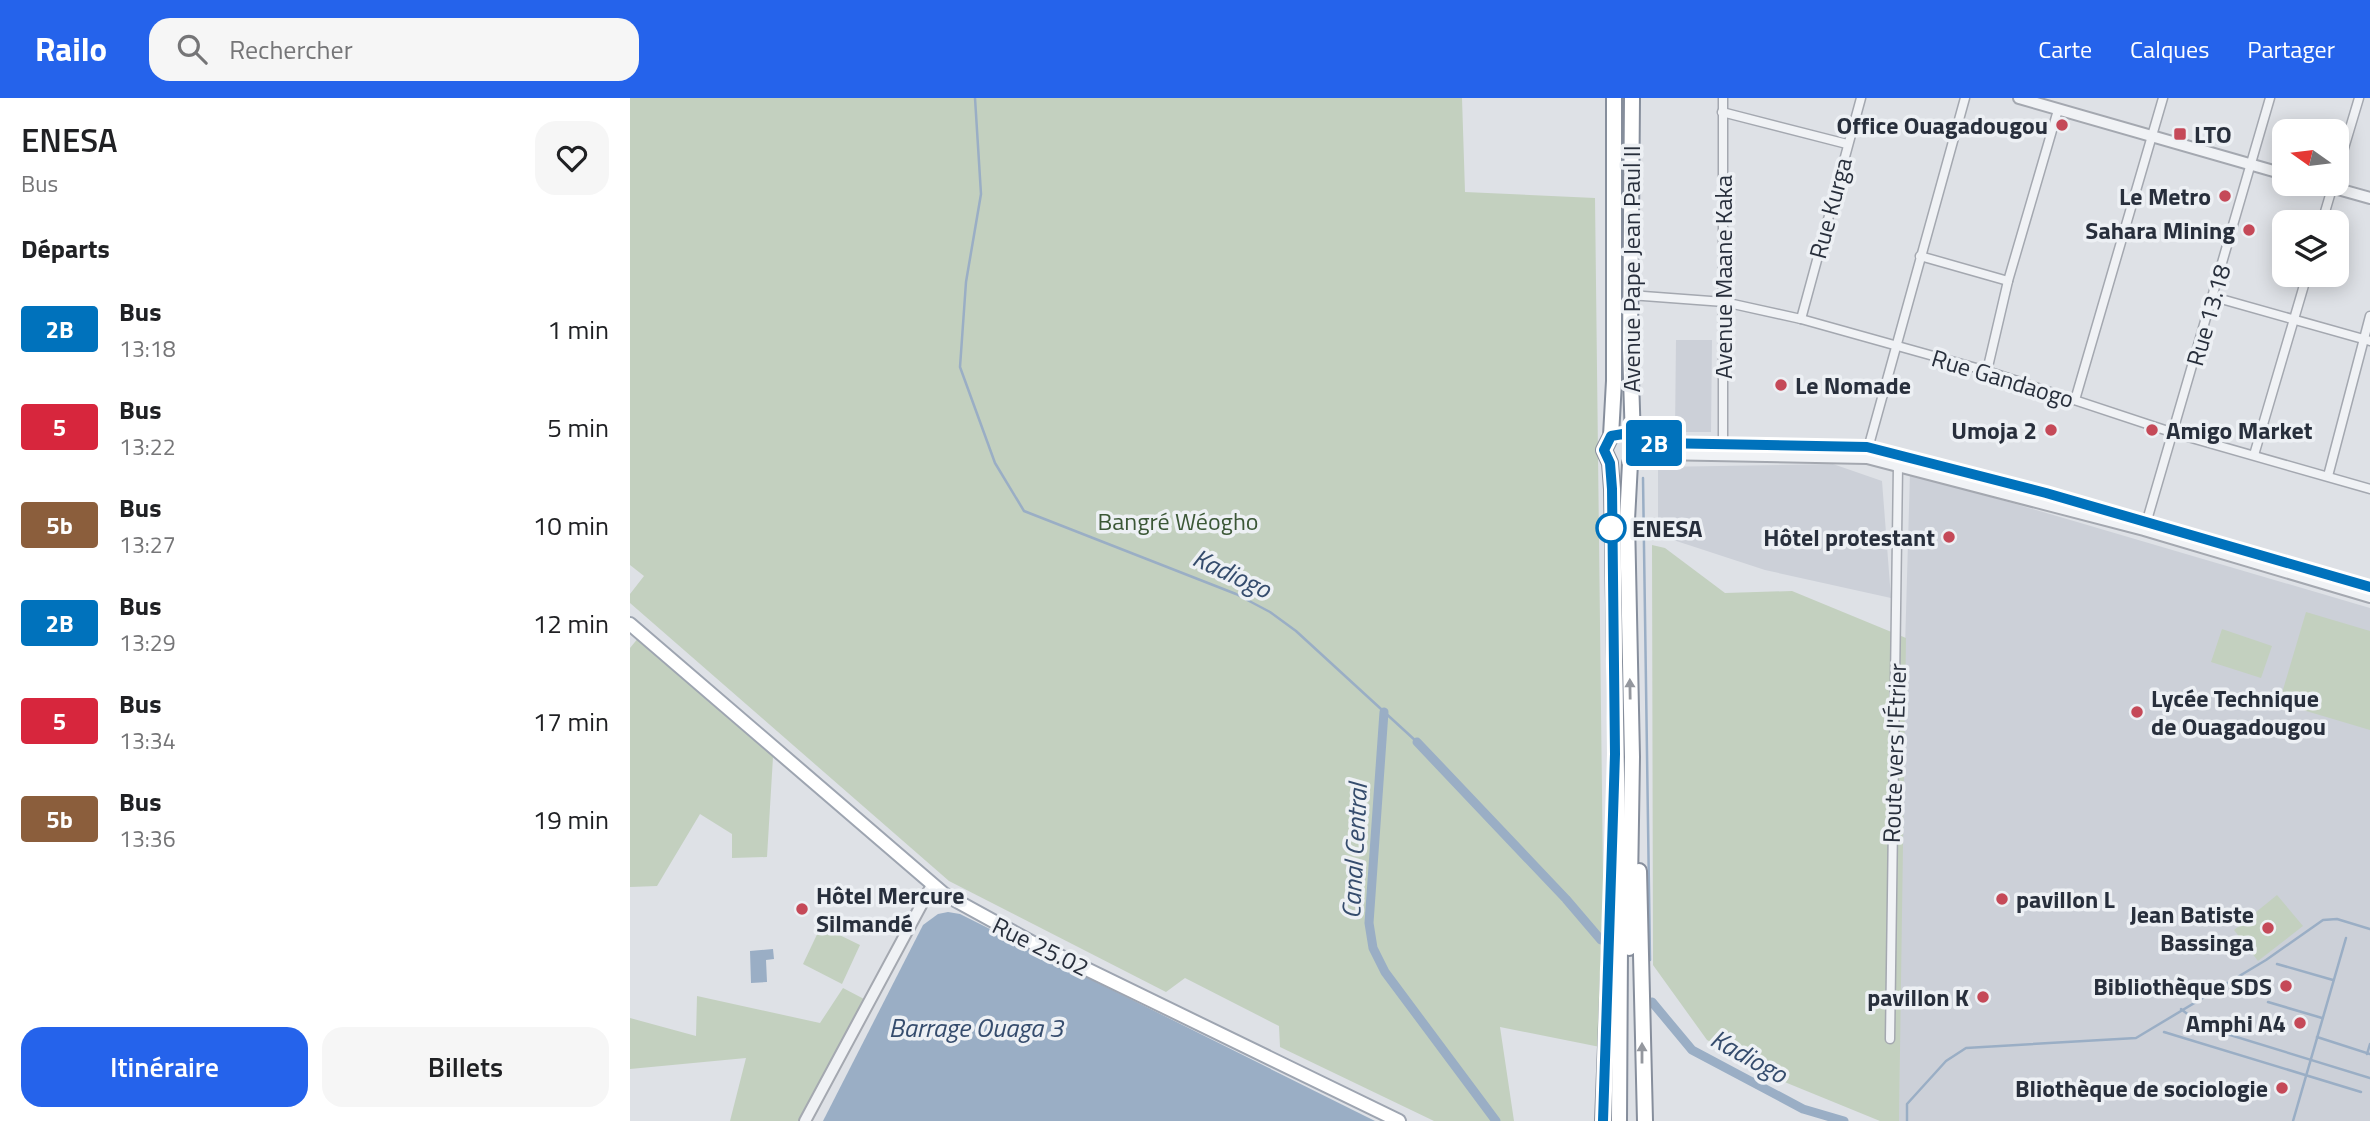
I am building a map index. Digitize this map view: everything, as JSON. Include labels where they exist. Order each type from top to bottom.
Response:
[{"type":"highway","name":"Avenue Pape Jean Paul II","points":[[1614,98],[1614,381],[1611,436],[1604,450],[1610,463],[1615,754]]},
{"type":"highway","name":"Avenue Pape Jean Paul II","points":[[1632,98],[1630,295],[1633,440],[1636,454],[1630,463],[1627,520],[1632,757]]},
{"type":"highway","points":[[1611,436],[1623,434],[1633,440]]},
{"type":"highway","points":[[1610,463],[1620,466],[1630,463]]},
{"type":"highway","points":[[1603,1121],[1615,754]]},
{"type":"highway","points":[[1615,754],[1620,946],[1619,1121]]},
{"type":"highway","points":[[1628,1121],[1632,757]]},
{"type":"highway","points":[[1632,757],[1643,961],[1645,1121]]},
{"type":"main road","name":"Rue 25.02","points":[[630,624],[932,885],[1035,944],[1399,1121]]},
{"type":"street","name":"Avenue Maane Kaka","points":[[1723,98],[1723,450]]},
{"type":"street","name":"Rue Kurga","points":[[1801,319],[1861,98]]},
{"type":"street","points":[[1867,453],[1965,98]]},
{"type":"street","points":[[2019,98],[2272,171]]},
{"type":"street","points":[[2075,400],[2162,98]]},
{"type":"street","name":"Rue 13.18","points":[[2145,526],[2270,98]]},
{"type":"street","points":[[2349,130],[2358,98]]},
{"type":"street","points":[[1987,372],[2008,281],[2058,110]]},
{"type":"street","points":[[1722,112],[1847,144]]},
{"type":"street","points":[[2349,191],[2370,198]]},
{"type":"street","points":[[1920,256],[2008,281]]},
{"type":"street","points":[[2254,455],[2303,287]]},
{"type":"street","name":"Rue Gandaogo","points":[[1630,295],[1724,302],[1801,319],[1987,372],[2174,433],[2370,489]]},
{"type":"street","points":[[2214,297],[2367,340]]},
{"type":"street","points":[[2328,476],[2367,340],[2370,316]]},
{"type":"street","points":[[1633,440],[1723,450]]},
{"type":"street","points":[[1630,463],[1657,454],[1723,450],[1867,453],[2145,526],[2369,593]]},
{"type":"street","points":[[1867,453],[1898,466],[2145,526]]},
{"type":"street","name":"Route vers l'Étrier","points":[[1890,1039],[1898,466]]},
{"type":"street","points":[[805,1121],[932,885]]},
{"type":"shaded area","points":[[1676,340],[1712,340],[1711,432],[1675,432]]},
{"type":"shaded area","points":[[1833,464],[1882,481],[1891,598],[1765,570],[1658,535],[1658,467]]},
{"type":"shaded area","points":[[1910,473],[2370,608],[2370,1121],[1899,1121],[1901,787]]},
{"type":"green space","name":"Bangré Wéogho","points":[[630,98],[1462,98],[1465,192],[1595,198],[1605,1048],[1500,1027],[1514,1121],[1434,1121],[1280,1047],[1279,1026],[1185,978],[1166,992],[949,881],[630,603],[630,594],[644,576],[630,565]]},
{"type":"green space","points":[[1652,545],[1665,548],[1725,593],[1792,591],[1906,638],[1899,1121],[1880,1121],[1787,1083],[1707,1040],[1653,965]]},
{"type":"green space","points":[[2306,612],[2370,631],[2370,730],[2279,703]]},
{"type":"green space","points":[[2222,629],[2272,646],[2261,678],[2211,662]]},
{"type":"green space","points":[[639,637],[773,757],[767,857],[732,858],[732,834],[700,814],[657,886],[630,887],[630,648]]},
{"type":"green space","name":"Jean Batiste Bassinga","points":[[2277,895],[2303,926],[2258,961],[2234,930]]},
{"type":"green space","points":[[821,926],[860,945],[842,984],[803,964]]},
{"type":"green space","points":[[843,988],[864,999],[799,1121],[730,1121],[746,1058],[630,1069],[630,1018],[696,1036],[697,996],[820,1023]]},
{"type":"water","name":"Barrage Ouaga 3","points":[[938,914],[960,914],[1375,1121],[823,1121],[923,925]]},
{"type":"water","points":[[773,949],[774,959],[766,960],[767,982],[751,983],[750,951]]},
{"type":"waterway","name":"Kadiogo","points":[[975,98],[981,194],[966,282],[960,367],[995,463],[1024,511],[1236,594],[1270,612],[1296,631],[1417,742]]},
{"type":"waterway","points":[[1643,478],[1650,960]]},
{"type":"waterway","name":"Canal Central","points":[[1384,712],[1369,923],[1373,948],[1385,972],[1496,1121]]},
{"type":"waterway","name":"Kadiogo","points":[[1417,742],[1566,899],[1601,940]]},
{"type":"waterway","points":[[1907,1121],[1907,1104],[1946,1061],[1966,1048],[2136,1038],[2266,960],[2323,920],[2337,919],[2370,929]]},
{"type":"waterway","points":[[2293,1121],[2346,938]]},
{"type":"waterway","points":[[2277,964],[2333,980]]},
{"type":"waterway","name":"Kadiogo","points":[[1652,1002],[1692,1050],[1803,1109],[1844,1121]]},
{"type":"waterway","points":[[2268,1002],[2322,1018]]},
{"type":"waterway","points":[[2181,1009],[2204,1027],[2370,1078]]},
{"type":"waterway","points":[[2164,1032],[2361,1092]]},
{"type":"waterway","points":[[2317,1037],[2370,1054]]},
{"type":"waterway","points":[[2367,1054],[2370,1044]]},
{"type":"bus line","name":"2B","points":[[1603,1121],[1615,754],[1612,489],[1610,463],[1604,455],[1605,444],[1611,436],[1623,434],[1633,440],[1658,443],[1723,446],[1867,447],[2046,493],[2370,587]]},
{"type":"place","name":"Office Ouagadougou","points":[[2062,125]]},
{"type":"place","name":"LTO","points":[[2180,134]]},
{"type":"place","name":"Le Metro","points":[[2225,196]]},
{"type":"place","name":"Sahara Mining","points":[[2249,230]]},
{"type":"place","name":"Le Nomade","points":[[1781,385]]},
{"type":"place","name":"Umoja 2","points":[[2051,430]]},
{"type":"place","name":"Amigo Market","points":[[2152,430]]},
{"type":"place","name":"ENESA","points":[[1611,528]]},
{"type":"place","name":"Hôtel protestant","points":[[1949,537]]},
{"type":"place","name":"Lycée Technique de Ouagadougou","points":[[2137,712]]},
{"type":"place","name":"pavillon L","points":[[2002,899]]},
{"type":"place","name":"Hôtel Mercure Silmandé","points":[[802,909]]},
{"type":"place","name":"Jean Batiste Bassinga","points":[[2268,928]]},
{"type":"place","name":"Bibliothèque SDS","points":[[2286,986]]},
{"type":"place","name":"pavillon K","points":[[1983,997]]},
{"type":"place","name":"Amphi A4","points":[[2300,1023]]},
{"type":"place","name":"Bliothèque de sociologie","points":[[2282,1088]]}]
